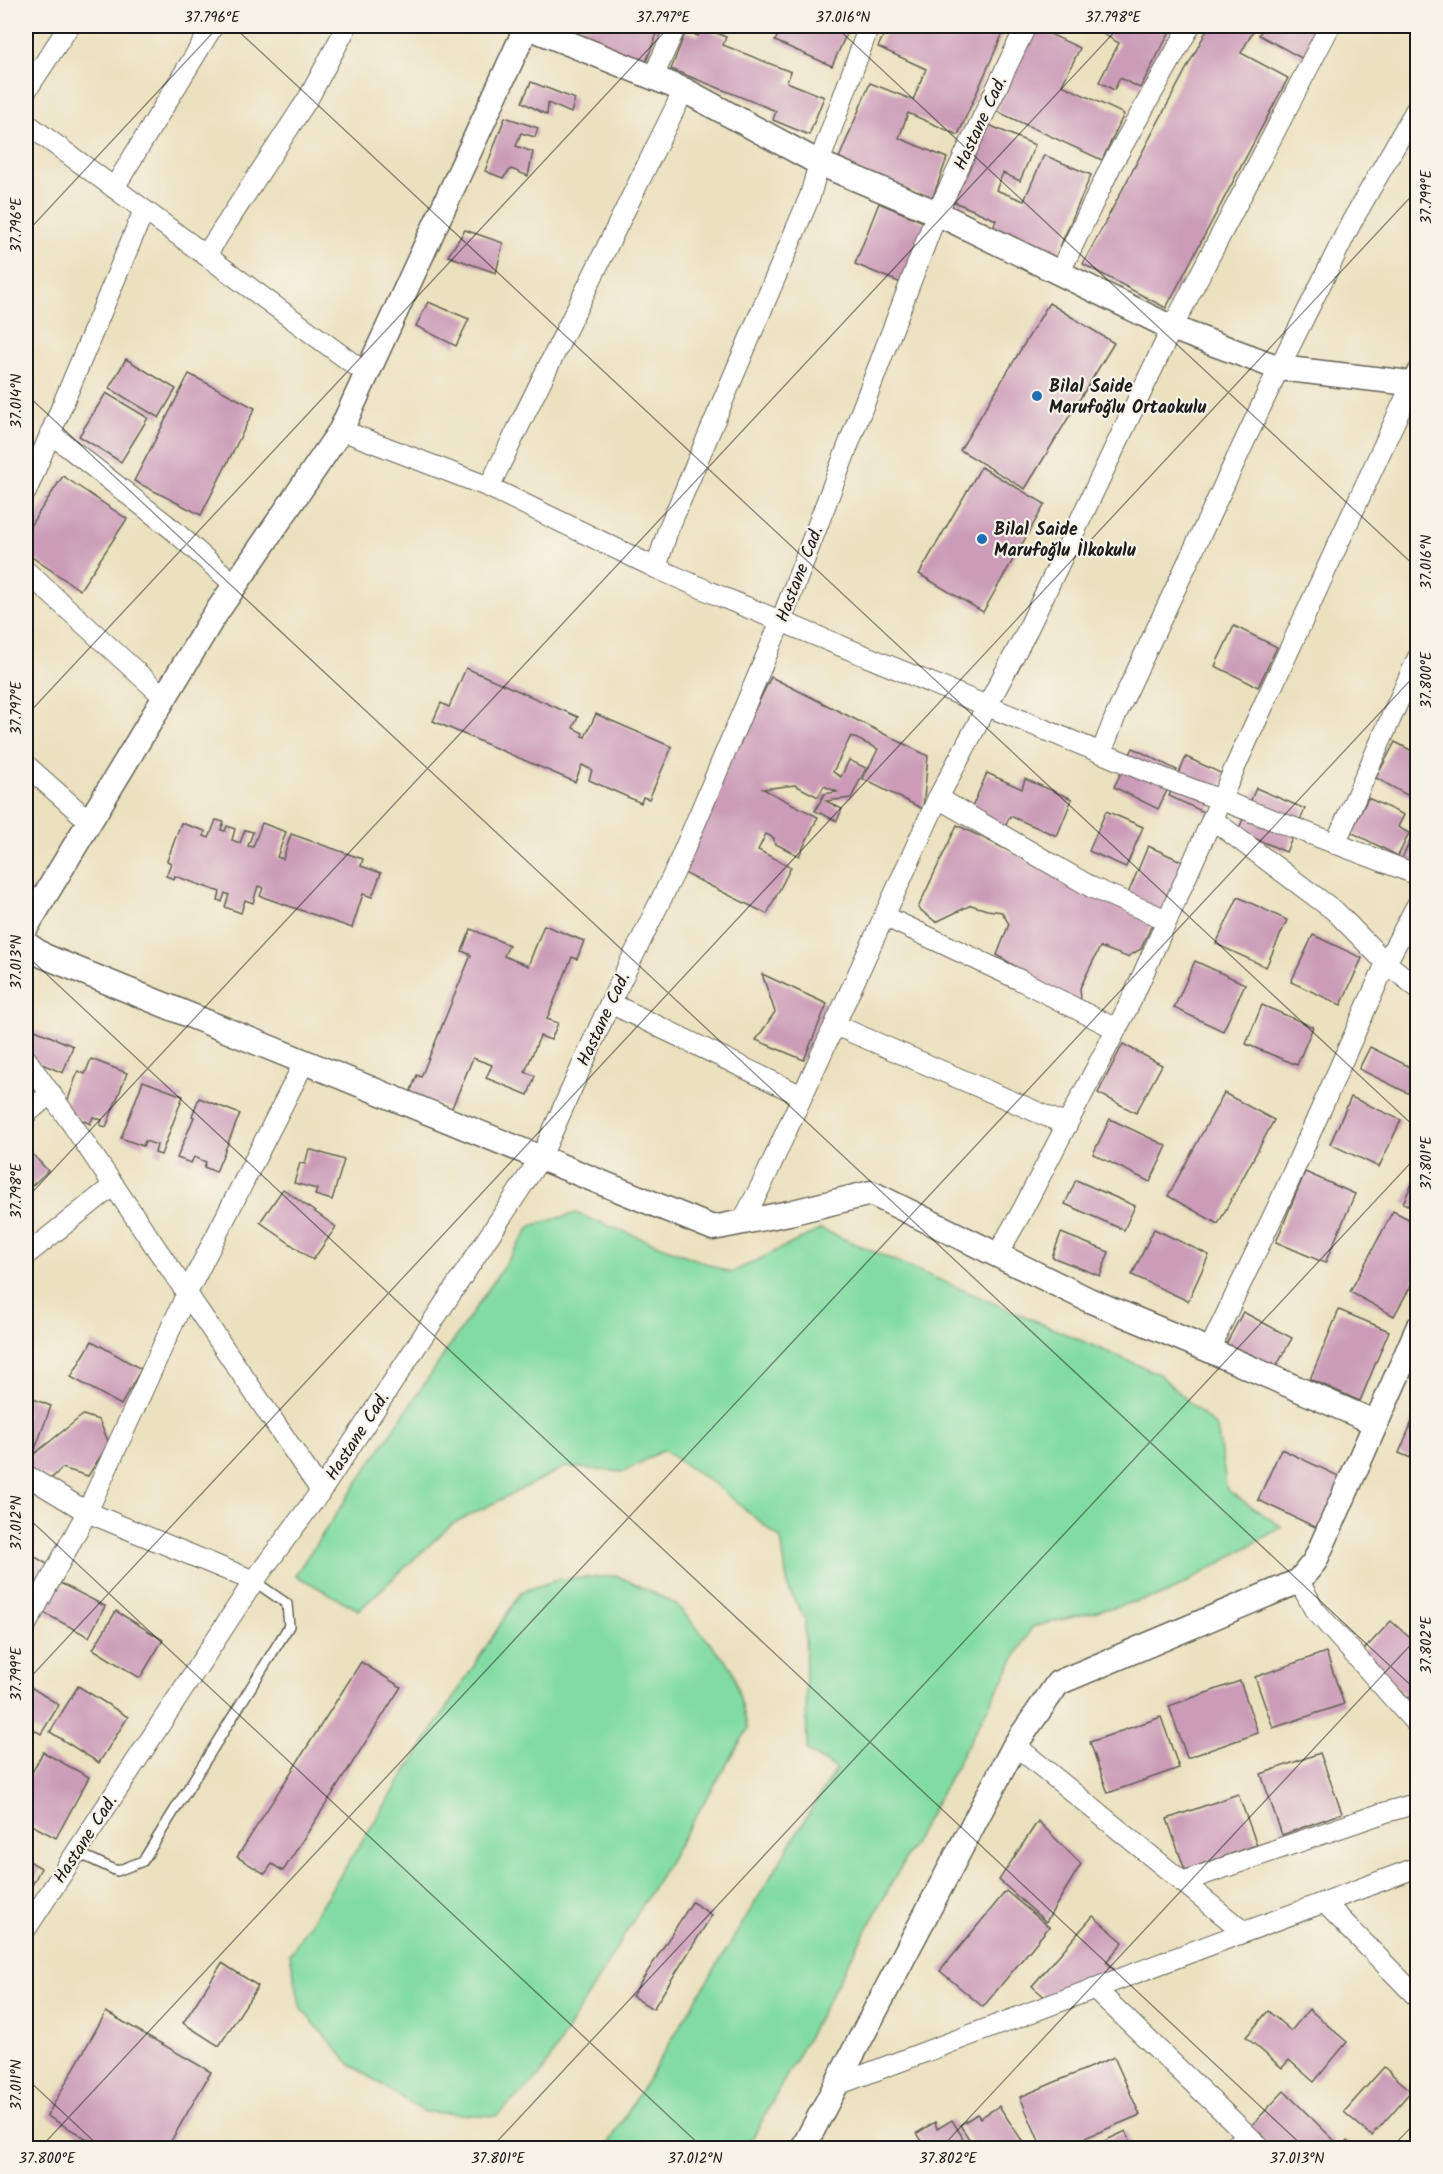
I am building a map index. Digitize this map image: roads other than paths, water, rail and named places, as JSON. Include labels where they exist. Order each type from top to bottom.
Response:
[{"type":"street","points":[[26,91],[69,26]]},
{"type":"street","points":[[114,188],[213,26]]},
{"type":"street","points":[[206,255],[309,97],[347,26]]},
{"type":"street","points":[[26,927],[212,619],[341,430],[527,26],[684,90],[819,163],[937,213],[1172,328],[1279,368],[1415,382],[1116,1029],[997,1255]]},
{"type":"street","points":[[653,77],[676,26]]},
{"type":"street","points":[[656,568],[668,530],[810,196],[819,163],[869,26]]},
{"type":"street","name":"Hastane Cad.","points":[[26,1929],[254,1581],[321,1491],[541,1157],[610,1003],[676,869],[781,621],[937,213],[1026,26]]},
{"type":"street","points":[[1059,274],[1112,164],[1190,26]]},
{"type":"street","points":[[742,1222],[764,1180],[938,798],[1026,633],[1172,328],[1330,26]]},
{"type":"street","points":[[489,488],[684,90]]},
{"type":"street","points":[[1101,753],[1116,715],[1279,368],[1352,221],[1418,106]]},
{"type":"street","points":[[26,123],[367,374]]},
{"type":"street","points":[[26,492],[144,210]]},
{"type":"street","points":[[341,430],[489,488],[656,568],[781,621],[1101,753],[1418,875]]},
{"type":"street","points":[[50,434],[171,529],[235,585]]},
{"type":"street","points":[[26,571],[164,697]]},
{"type":"street","points":[[1335,844],[1418,657]]},
{"type":"street","points":[[26,765],[89,822]]},
{"type":"street","points":[[938,798],[1093,888],[1167,920]]},
{"type":"street","points":[[1212,819],[1336,912],[1386,963],[1418,988]]},
{"type":"street","points":[[1209,1350],[1277,1208],[1386,963],[1418,903]]},
{"type":"street","points":[[884,916],[1020,980],[1116,1029]]},
{"type":"street","points":[[26,944],[44,956],[712,1228],[789,1213],[871,1193],[1089,1300],[1376,1423]]},
{"type":"street","points":[[610,1003],[802,1096]]},
{"type":"street","points":[[835,1025],[1067,1125]]},
{"type":"street","points":[[26,1059],[321,1491]]},
{"type":"street","points":[[26,1625],[87,1512],[187,1293],[305,1061]]},
{"type":"street","points":[[26,1114],[51,1094]]},
{"type":"street","points":[[26,1255],[114,1185]]},
{"type":"street","points":[[803,2148],[1016,1745],[1058,1683],[1299,1581],[1315,1561],[1418,1328]]},
{"type":"street","points":[[26,1476],[87,1512],[254,1581]]},
{"type":"street","points":[[1299,1581],[1314,1608],[1418,1726]]},
{"type":"street","points":[[1016,1745],[1244,1932]]},
{"type":"street","points":[[1182,1882],[1418,1803]]},
{"type":"street","points":[[837,2085],[1418,1867]]},
{"type":"street","points":[[1324,1902],[1418,1998]]},
{"type":"street","points":[[1094,1988],[1255,2143]]},
{"type":"street","points":[[1229,2148],[1255,2143]]},
{"type":"lane","points":[[76,1852],[117,1871],[143,1861],[289,1626],[287,1604],[254,1581]]},
{"type":"place","name":"Bilal Saide Marufoğlu Ortaokulu","points":[[1037,396]]},
{"type":"place","name":"Bilal Saide Marufoğlu İlkokulu","points":[[982,539]]}]
